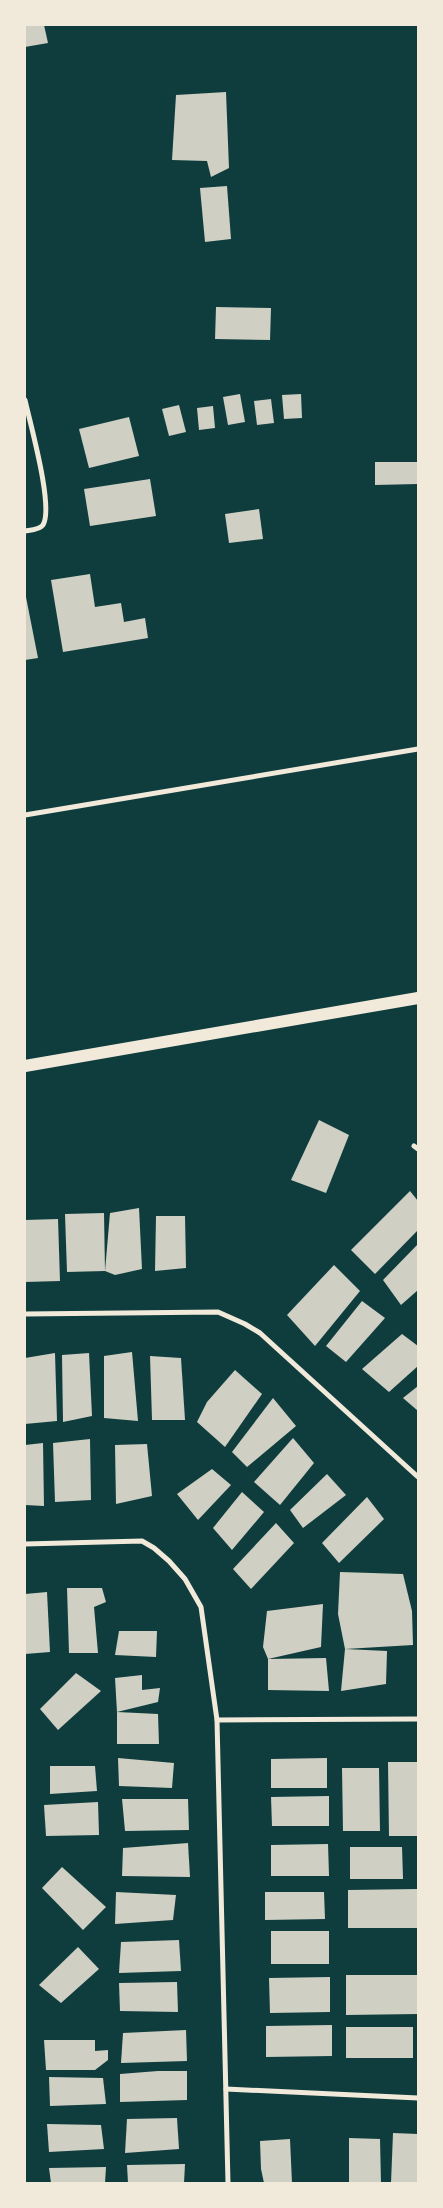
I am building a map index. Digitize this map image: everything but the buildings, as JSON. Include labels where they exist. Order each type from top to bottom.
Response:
[{"type":"main road","points":[[25,1066],[418,998]]},
{"type":"street","points":[[25,400],[47,507],[42,526],[25,531]]},
{"type":"street","points":[[25,815],[418,749]]},
{"type":"street","points":[[25,1314],[218,1312],[260,1333],[418,1477]]},
{"type":"street","points":[[25,1544],[142,1541],[154,1548],[169,1561],[184,1579],[201,1606],[217,1720],[228,2183]]},
{"type":"street","points":[[217,1720],[418,1719]]},
{"type":"street","points":[[226,2089],[418,2098]]}]
